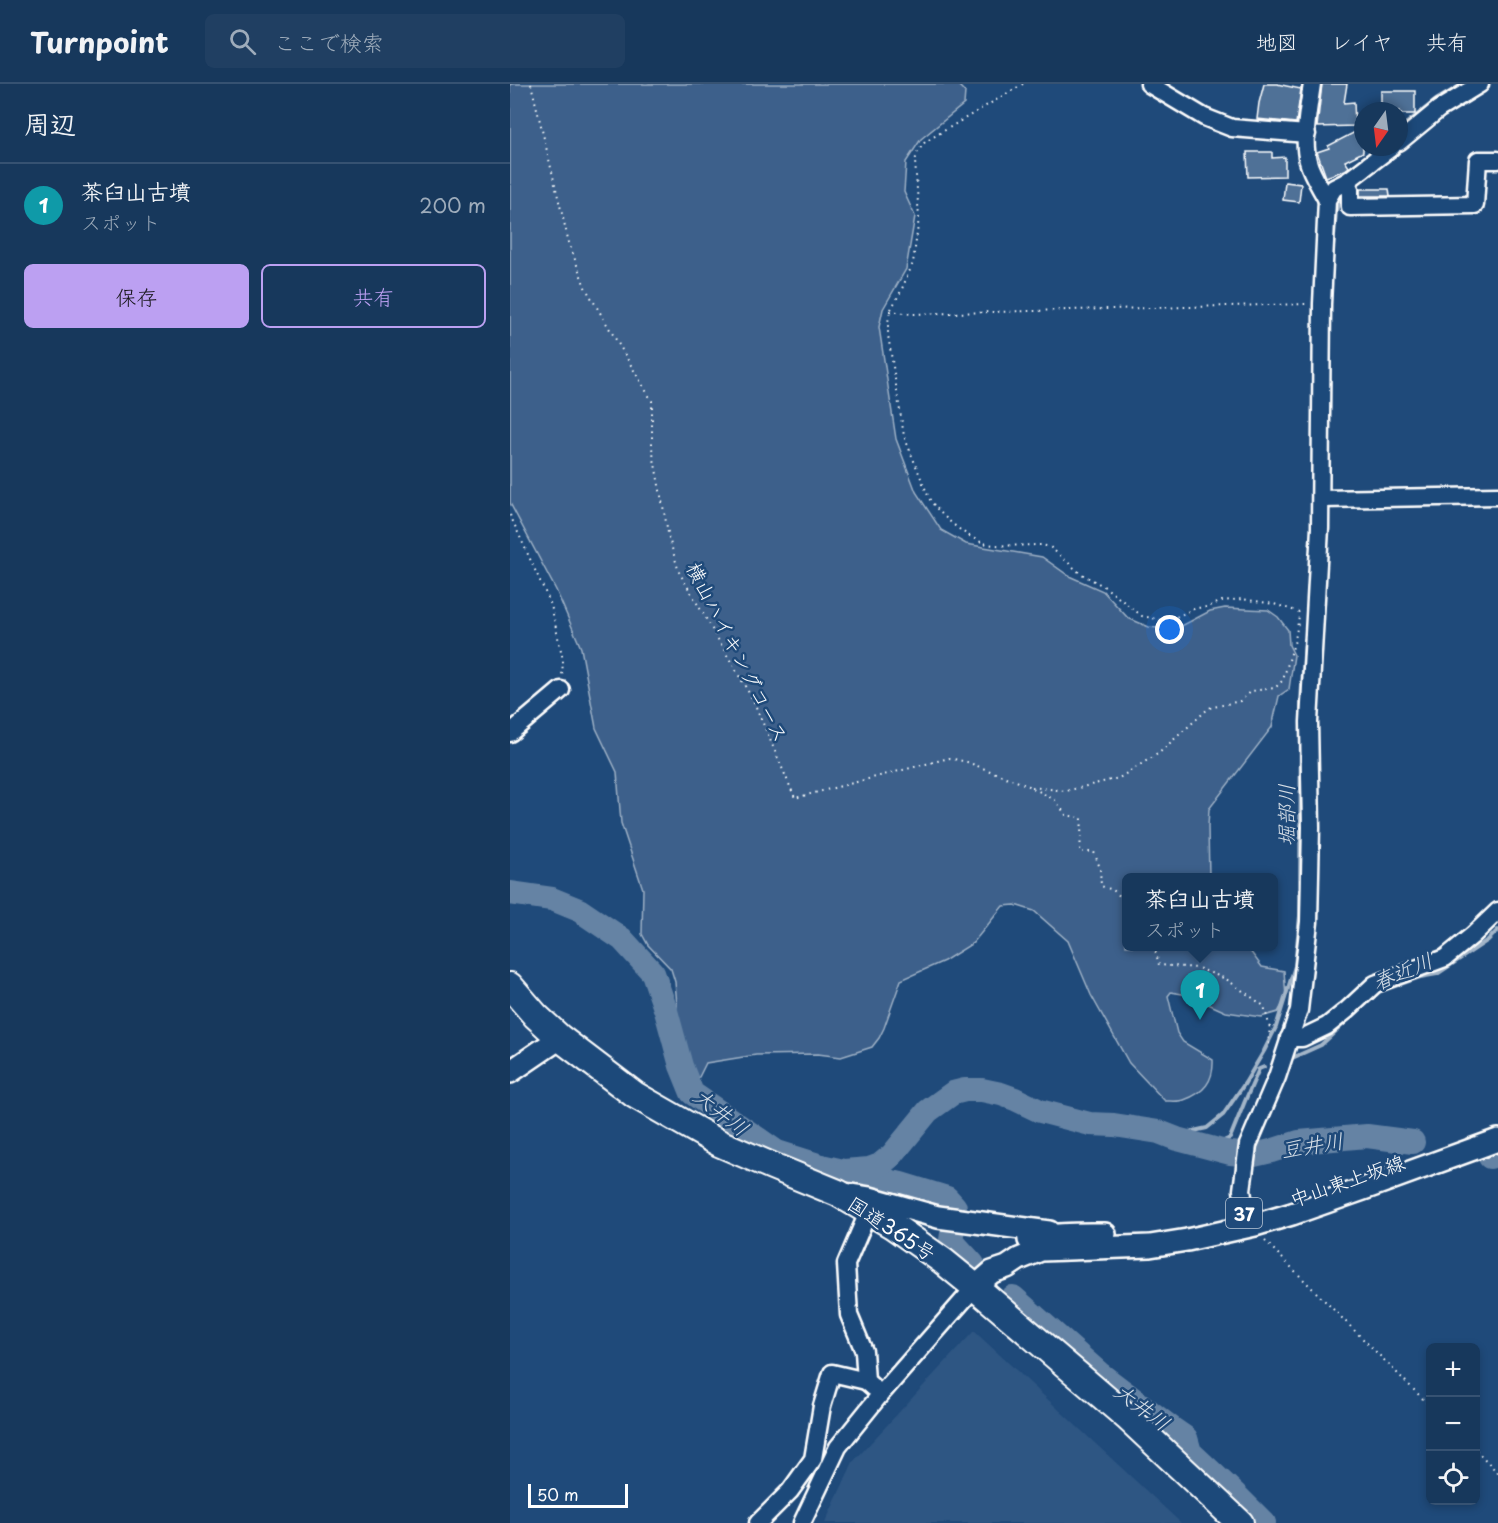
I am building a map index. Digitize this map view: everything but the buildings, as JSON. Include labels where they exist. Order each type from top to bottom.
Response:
[{"type":"highway","name":"国道365号","points":[[510,986],[536,1016],[560,1038],[635,1095],[720,1143],[838,1193],[892,1225],[943,1261],[984,1279],[1240,1523]]},
{"type":"main road","points":[[510,1072],[560,1038]]},
{"type":"main road","name":"中山東上坂線","points":[[984,1279],[999,1256],[1024,1242],[1064,1234],[1147,1231],[1252,1218],[1289,1201],[1498,1125]]},
{"type":"main road","name":"中山東上坂線","points":[[984,1279],[1019,1259],[1041,1250],[1150,1246],[1187,1240],[1252,1218],[1347,1195],[1498,1140]]},
{"type":"main road","points":[[838,1193],[870,1198],[938,1217],[1064,1234]]},
{"type":"street","points":[[1149,84],[1204,117],[1232,128],[1307,134]]},
{"type":"street","points":[[1312,84],[1308,106],[1306,149],[1308,163],[1327,200]]},
{"type":"street","points":[[1408,135],[1439,109],[1480,84]]},
{"type":"street","points":[[1252,1218],[1244,1204],[1242,1190],[1248,1145],[1277,1077],[1299,1010],[1298,963],[1309,922],[1311,827],[1309,722],[1321,499],[1322,304],[1327,200],[1334,188],[1346,182],[1380,156]]},
{"type":"street","points":[[1346,182],[1350,189],[1350,207],[1475,205],[1478,160],[1498,160]]},
{"type":"street","points":[[1321,499],[1498,496]]},
{"type":"street","points":[[510,733],[561,690]]},
{"type":"street","points":[[1288,1042],[1327,1026],[1375,984],[1445,958],[1498,911]]},
{"type":"street","points":[[866,1381],[864,1351],[849,1316],[846,1264],[870,1212]]},
{"type":"street","points":[[802,1523],[838,1447],[880,1395],[984,1279]]},
{"type":"street","points":[[758,1523],[790,1491],[813,1459],[822,1406],[831,1373],[866,1381],[880,1395]]},
{"type":"path","name":"横山ハイキングコース","points":[[531,84],[569,243],[585,287],[652,401],[652,448],[669,538],[679,572],[753,700],[795,798],[949,758],[967,762],[1029,786],[1055,800],[1066,815],[1082,818],[1080,852],[1094,852],[1100,868],[1101,886],[1113,890],[1122,898]]},
{"type":"path","points":[[1023,84],[925,142],[918,151],[915,161],[919,218],[913,264],[902,291],[890,311],[888,335],[904,436],[929,498],[934,507],[950,522],[985,543],[1050,547],[1080,573],[1105,587],[1142,616],[1161,620],[1222,601],[1242,599],[1274,604],[1299,612]]},
{"type":"path","points":[[890,311],[923,314],[1290,303],[1322,304]]},
{"type":"path","points":[[510,515],[551,605],[563,660],[561,690]]},
{"type":"path","points":[[1029,786],[1066,790],[1119,778],[1159,753],[1209,708],[1240,701],[1252,691],[1275,687],[1283,680],[1295,640],[1300,606]]},
{"type":"path","points":[[1155,951],[1159,965],[1198,968],[1226,979],[1264,1006],[1270,1028],[1268,1043],[1288,1042]]},
{"type":"path","points":[[1252,1218],[1267,1244],[1426,1401]]},
{"type":"path","points":[[1477,1451],[1498,1473]]},
{"type":"shaded area","points":[[510,84],[957,84],[965,92],[964,104],[921,139],[906,162],[904,192],[915,216],[906,269],[883,309],[879,327],[896,439],[916,492],[941,530],[966,544],[1042,557],[1069,576],[1103,591],[1128,618],[1149,627],[1174,630],[1210,611],[1225,608],[1268,610],[1278,617],[1288,630],[1289,645],[1294,655],[1289,689],[1279,696],[1272,727],[1209,809],[1209,873],[1122,873],[1122,951],[1250,951],[1262,967],[1284,971],[1286,998],[1278,1012],[1261,1017],[1226,1012],[1188,995],[1171,992],[1168,996],[1177,1033],[1183,1042],[1213,1060],[1213,1067],[1210,1080],[1197,1094],[1182,1101],[1165,1101],[1129,1063],[1091,995],[1068,941],[1034,911],[1015,905],[1003,906],[973,943],[944,961],[901,980],[884,1028],[872,1047],[841,1057],[818,1054],[756,1055],[706,1063],[699,1077],[690,1082],[679,1079],[672,1070],[670,1055],[677,1005],[675,982],[671,969],[648,945],[642,934],[643,889],[621,823],[617,772],[596,728],[581,648],[556,590],[510,503]]},
{"type":"shaded area","points":[[974,1331],[1181,1523],[825,1523],[853,1462]]},
{"type":"waterway","points":[[1408,122],[1436,100],[1463,84]]},
{"type":"waterway","points":[[1358,163],[1366,156]]},
{"type":"waterway","points":[[1332,261],[1336,211],[1342,193]]},
{"type":"waterway","name":"堀部川","points":[[1177,1139],[1179,1133],[1207,1128],[1223,1115],[1245,1083],[1276,1027],[1295,966],[1300,916],[1301,701],[1305,640]]},
{"type":"waterway","name":"大井川","points":[[510,893],[552,899],[579,910],[622,939],[653,973],[681,1066],[692,1093],[777,1152],[821,1166],[901,1184],[947,1198],[955,1207]]},
{"type":"waterway","name":"春近川","points":[[1290,1059],[1321,1045],[1378,992],[1420,977],[1437,974],[1488,940],[1498,930]]},
{"type":"waterway","name":"春近川","points":[[1211,1147],[1230,1138],[1259,1069],[1264,1067]]},
{"type":"waterway","points":[[844,1171],[869,1169],[880,1165],[892,1155],[928,1111],[953,1093],[965,1090],[982,1090],[1001,1094],[1040,1111],[1090,1124],[1159,1132],[1230,1153],[1254,1155],[1299,1142],[1367,1136],[1413,1142]]},
{"type":"waterway","name":"豆井川","points":[[1490,1157],[1498,1154]]},
{"type":"waterway","name":"大井川","points":[[953,1228],[951,1240],[973,1264]]},
{"type":"waterway","name":"大井川","points":[[1013,1297],[1099,1373],[1186,1438],[1190,1452],[1264,1523]]},
{"type":"place","name":"茶臼山古墳","points":[[1200,1020]]}]
